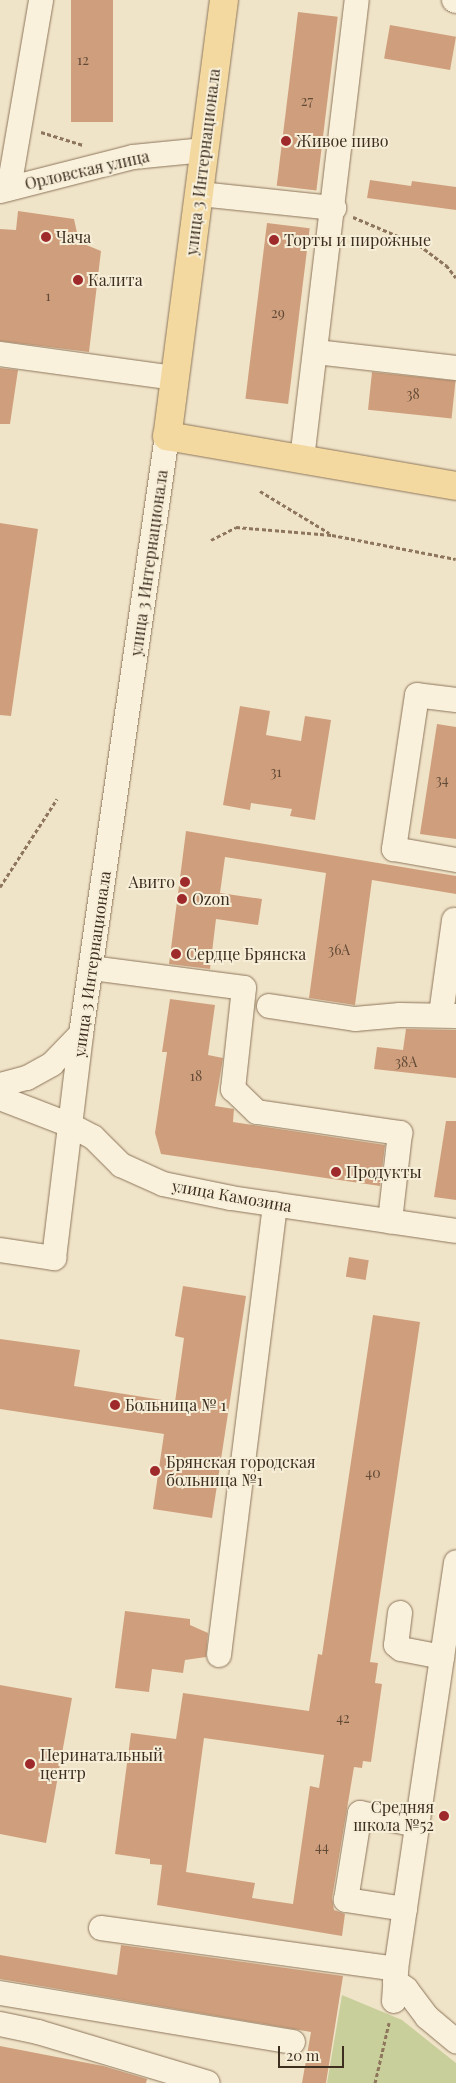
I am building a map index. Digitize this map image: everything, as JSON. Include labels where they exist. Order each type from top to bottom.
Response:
[{"type":"main road","name":"улица 3 Интернационала","points":[[168,436],[224,0]]},
{"type":"main road","points":[[168,436],[456,486]]},
{"type":"street","points":[[5,190],[20,126],[41,0]]},
{"type":"street","points":[[302,459],[358,0]]},
{"type":"street","name":"Орловская улица","points":[[5,190],[133,157],[204,150]]},
{"type":"street","points":[[200,194],[334,208]]},
{"type":"street","points":[[316,352],[456,368]]},
{"type":"street","points":[[0,354],[175,378]]},
{"type":"street","name":"улица 3 Интернационала","points":[[0,1250],[54,1258],[81,1034],[168,436]]},
{"type":"street","points":[[456,700],[417,694],[394,849],[456,860]]},
{"type":"street","points":[[269,1006],[355,1019],[448,1015],[454,920]]},
{"type":"street","points":[[91,968],[244,988],[234,1089],[258,1112],[400,1133],[390,1221]]},
{"type":"street","points":[[0,1085],[28,1078],[52,1064],[81,1034]]},
{"type":"street","name":"улица Камозина","points":[[0,1098],[70,1125],[93,1137],[121,1165],[163,1184],[274,1204],[456,1230]]},
{"type":"street","points":[[220,1655],[274,1204]]},
{"type":"street","points":[[395,1983],[456,1562]]},
{"type":"street","points":[[400,1613],[396,1645],[400,1649],[442,1658]]},
{"type":"street","points":[[405,1909],[346,1900],[360,1813],[417,1825]]},
{"type":"street","points":[[101,1928],[395,1983],[406,1989],[427,2017],[456,2040]]},
{"type":"street","points":[[0,1993],[293,2042]]},
{"type":"street","points":[[0,2024],[38,2032],[208,2083]]},
{"type":"path","points":[[20,126],[87,146]]},
{"type":"path","points":[[334,208],[419,244],[446,265],[456,278]]},
{"type":"path","points":[[260,491],[332,535]]},
{"type":"path","points":[[211,540],[236,527],[332,535],[456,559]]},
{"type":"path","points":[[0,887],[57,799]]},
{"type":"path","points":[[375,2083],[395,1983]]},
{"type":"green space","points":[[342,1995],[402,2020],[456,2063],[456,2083],[327,2083]]},
{"type":"building","points":[[71,0],[113,0],[113,122],[71,122]]},
{"type":"building","points":[[298,12],[338,17],[316,191],[277,186]]},
{"type":"building","points":[[390,25],[456,37],[450,70],[384,58]]},
{"type":"building","points":[[370,180],[411,186],[412,181],[456,187],[456,210],[367,198]]},
{"type":"building","points":[[18,211],[74,219],[79,242],[101,251],[89,352],[0,341],[0,229],[16,230]]},
{"type":"building","points":[[267,223],[310,228],[288,404],[245,399]]},
{"type":"building","points":[[0,368],[18,370],[10,424],[0,424]]},
{"type":"building","points":[[372,372],[456,381],[452,419],[368,410]]},
{"type":"building","points":[[0,523],[38,529],[11,716],[0,715]]},
{"type":"building","points":[[240,706],[270,711],[266,735],[301,741],[305,716],[331,720],[315,820],[290,816],[292,809],[251,803],[250,810],[223,805]]},
{"type":"building","points":[[437,724],[456,727],[456,839],[420,834]]},
{"type":"building","points":[[186,831],[456,876],[456,894],[372,880],[355,1005],[309,998],[326,873],[225,857],[220,893],[262,899],[258,925],[216,919],[210,969],[169,964]]},
{"type":"building","points":[[170,999],[215,1005],[208,1055],[223,1058],[215,1106],[234,1109],[233,1122],[385,1145],[380,1186],[161,1154],[155,1133],[167,1052],[162,1052]]},
{"type":"building","points":[[406,1029],[456,1030],[456,1078],[374,1069],[377,1047],[403,1050]]},
{"type":"building","points":[[446,1121],[456,1121],[456,1200],[434,1197]]},
{"type":"building","points":[[349,1257],[369,1260],[366,1280],[346,1277]]},
{"type":"building","name":"Больница № 1","points":[[183,1286],[246,1296],[212,1518],[153,1509],[164,1434],[0,1409],[0,1339],[80,1350],[74,1386],[175,1402],[184,1338],[175,1336]]},
{"type":"building","points":[[373,1315],[420,1322],[370,1662],[378,1663],[375,1683],[382,1684],[371,1762],[363,1761],[362,1768],[354,1767],[332,1898],[334,1910],[345,1914],[342,1936],[157,1905],[162,1865],[150,1864],[150,1859],[115,1854],[131,1733],[176,1739],[183,1693],[309,1711],[318,1654],[322,1655]],"holes":[[[204,1738],[324,1755],[319,1788],[310,1786],[293,1904],[252,1898],[255,1883],[186,1872]]]},
{"type":"building","points":[[125,1611],[190,1619],[190,1625],[208,1633],[206,1657],[185,1660],[183,1673],[152,1669],[149,1692],[115,1688]]},
{"type":"building","name":"Перинатальный центр","points":[[0,1685],[72,1698],[46,1843],[0,1834]]},
{"type":"building","points":[[121,1945],[343,1976],[326,2083],[302,2083],[311,2032],[0,1979],[0,1955],[117,1975]]},
{"type":"building","points":[[0,2046],[103,2066],[147,2079],[146,2083],[0,2083]]},
{"type":"place","name":"Живое пиво","points":[[286,141]]},
{"type":"place","name":"Чача","points":[[46,237]]},
{"type":"place","name":"Торты и пирожные","points":[[274,240]]},
{"type":"place","name":"Калита","points":[[78,280]]},
{"type":"place","name":"Авито","points":[[185,882]]},
{"type":"place","name":"Ozon","points":[[182,899]]},
{"type":"place","name":"Сердце Брянска","points":[[176,954]]},
{"type":"place","name":"Продукты","points":[[336,1172]]},
{"type":"place","name":"Больница № 1","points":[[115,1405]]},
{"type":"place","name":"Брянская городская больница №1","points":[[155,1471]]},
{"type":"place","name":"Перинатальный центр","points":[[30,1764]]},
{"type":"place","name":"Средняя школа №52","points":[[444,1816]]}]
